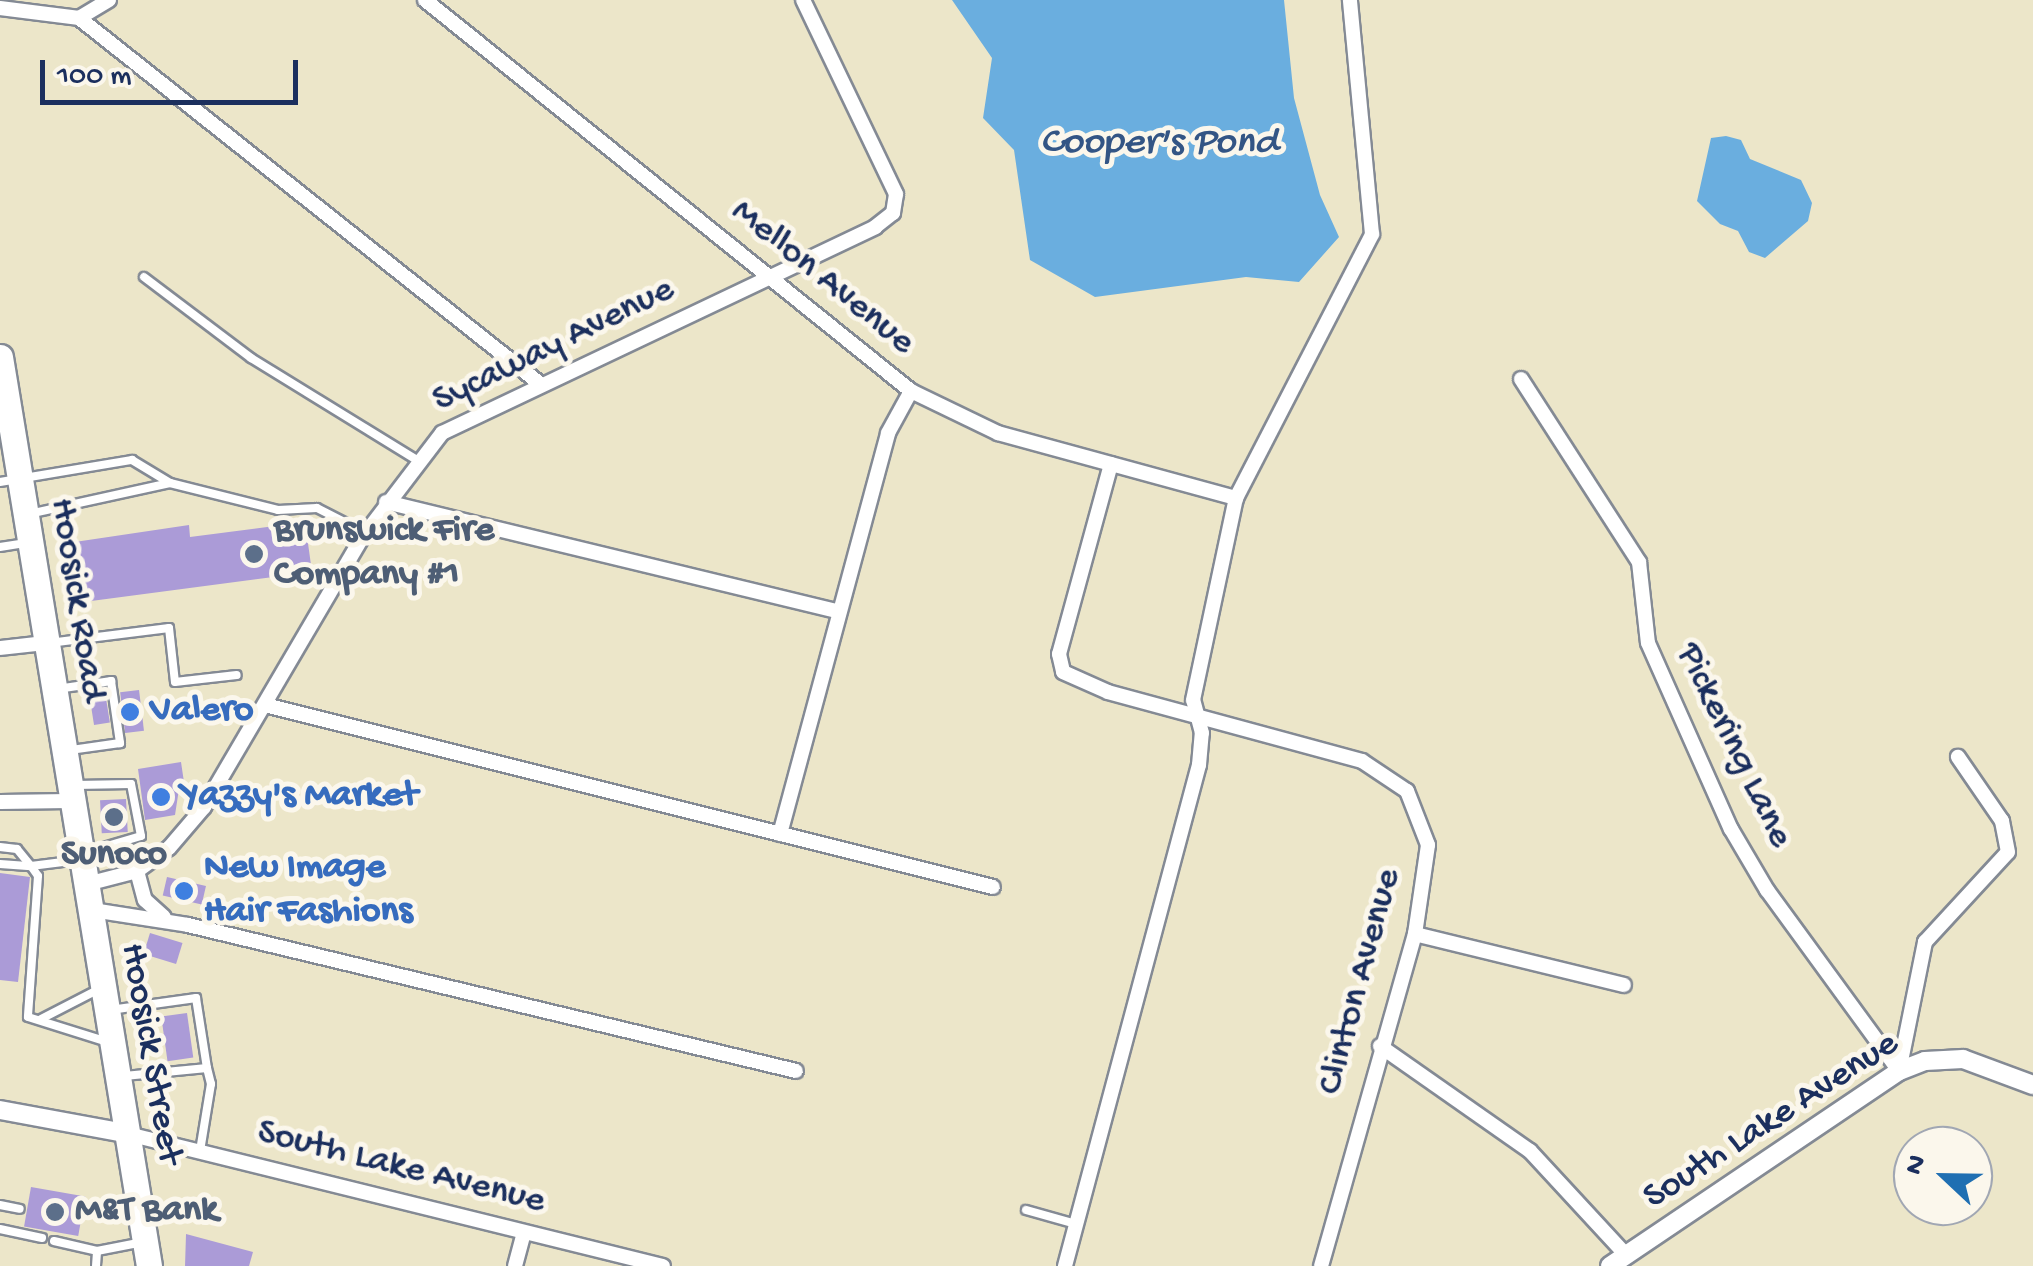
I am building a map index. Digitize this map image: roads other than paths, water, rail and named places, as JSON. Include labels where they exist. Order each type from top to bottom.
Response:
[{"type":"highway","name":"Hoosick Road","points":[[0,357],[10,480],[25,515],[81,877]]},
{"type":"highway","name":"Hoosick Street","points":[[81,877],[146,1254]]},
{"type":"street","points":[[79,18],[109,0]]},
{"type":"street","name":"Mellon Avenue","points":[[425,0],[911,392],[968,422],[1236,498]]},
{"type":"street","name":"Sycaway Avenue","points":[[81,877],[137,871],[158,856],[204,807],[268,706],[366,533],[417,460],[442,433],[539,383],[876,227],[897,204],[802,0]]},
{"type":"street","points":[[1065,1266],[1200,765],[1200,655],[1236,498],[1372,234],[1350,0]]},
{"type":"street","points":[[0,8],[79,18],[539,383]]},
{"type":"street","name":"Pickering Lane","points":[[1521,379],[1639,562],[1648,643],[1731,830],[1767,890],[1899,1071]]},
{"type":"street","points":[[780,834],[888,433],[911,392]]},
{"type":"street","name":"Clinton Avenue","points":[[1110,464],[1058,664],[1069,676],[1108,692],[1289,737],[1396,780],[1417,807],[1428,845],[1416,934],[1380,1046],[1322,1266]]},
{"type":"street","points":[[386,502],[839,612]]},
{"type":"street","points":[[0,648],[44,643]]},
{"type":"street","points":[[268,706],[993,887]]},
{"type":"street","points":[[1899,1071],[1925,942],[2008,852],[2002,821],[1958,757]]},
{"type":"street","points":[[0,802],[68,794]]},
{"type":"street","points":[[137,871],[145,900],[156,914],[188,925],[796,1071]]},
{"type":"street","points":[[81,877],[188,925]]},
{"type":"street","points":[[1416,934],[1624,985]]},
{"type":"street","points":[[1380,1046],[1530,1151],[1618,1261]]},
{"type":"street","name":"South Lake Avenue","points":[[1618,1261],[1899,1071],[1925,1061],[1963,1059],[2033,1085]]},
{"type":"street","points":[[0,1110],[124,1132]]},
{"type":"street","name":"South Lake Avenue","points":[[124,1132],[663,1266]]},
{"type":"street","points":[[515,1266],[524,1232]]},
{"type":"lane","points":[[144,277],[251,358],[417,460]]},
{"type":"lane","points":[[10,480],[132,460],[170,483],[278,510],[317,508],[366,533]]},
{"type":"lane","points":[[25,515],[170,483]]},
{"type":"lane","points":[[0,547],[29,543]]},
{"type":"lane","points":[[44,643],[169,628],[175,682],[237,675]]},
{"type":"lane","points":[[52,690],[111,681],[120,742],[62,752]]},
{"type":"lane","points":[[68,794],[131,784],[141,836],[158,856]]},
{"type":"lane","points":[[0,864],[32,866],[81,877],[141,836]]},
{"type":"lane","points":[[0,847],[18,849],[38,876],[28,1017],[108,1042]]},
{"type":"lane","points":[[40,1020],[101,1000],[196,998],[211,1084],[200,1152]]},
{"type":"lane","points":[[114,1078],[207,1068]]},
{"type":"lane","points":[[0,1205],[20,1209]]},
{"type":"lane","points":[[1026,1210],[1076,1224]]},
{"type":"lane","points":[[0,1228],[42,1238]]},
{"type":"lane","points":[[54,1241],[96,1251],[146,1254]]},
{"type":"lane","points":[[96,1251],[96,1266]]},
{"type":"water","name":"Cooper's Pond","points":[[952,0],[1284,0],[1294,98],[1320,195],[1339,237],[1299,282],[1246,277],[1095,297],[1030,260],[1014,150],[983,118],[992,58]]},
{"type":"water","points":[[1711,138],[1741,140],[1750,159],[1801,180],[1812,203],[1808,221],[1765,258],[1749,252],[1738,231],[1720,224],[1697,201]]},
{"type":"place","name":"Brunswick Fire Company #1","points":[[254,554]]},
{"type":"place","name":"Valero","points":[[130,712]]},
{"type":"place","name":"Yazzy's Market","points":[[161,797]]},
{"type":"place","name":"Sunoco","points":[[114,817]]},
{"type":"place","name":"New Image Hair Fashions","points":[[184,891]]},
{"type":"place","name":"M&T Bank","points":[[55,1212]]}]
